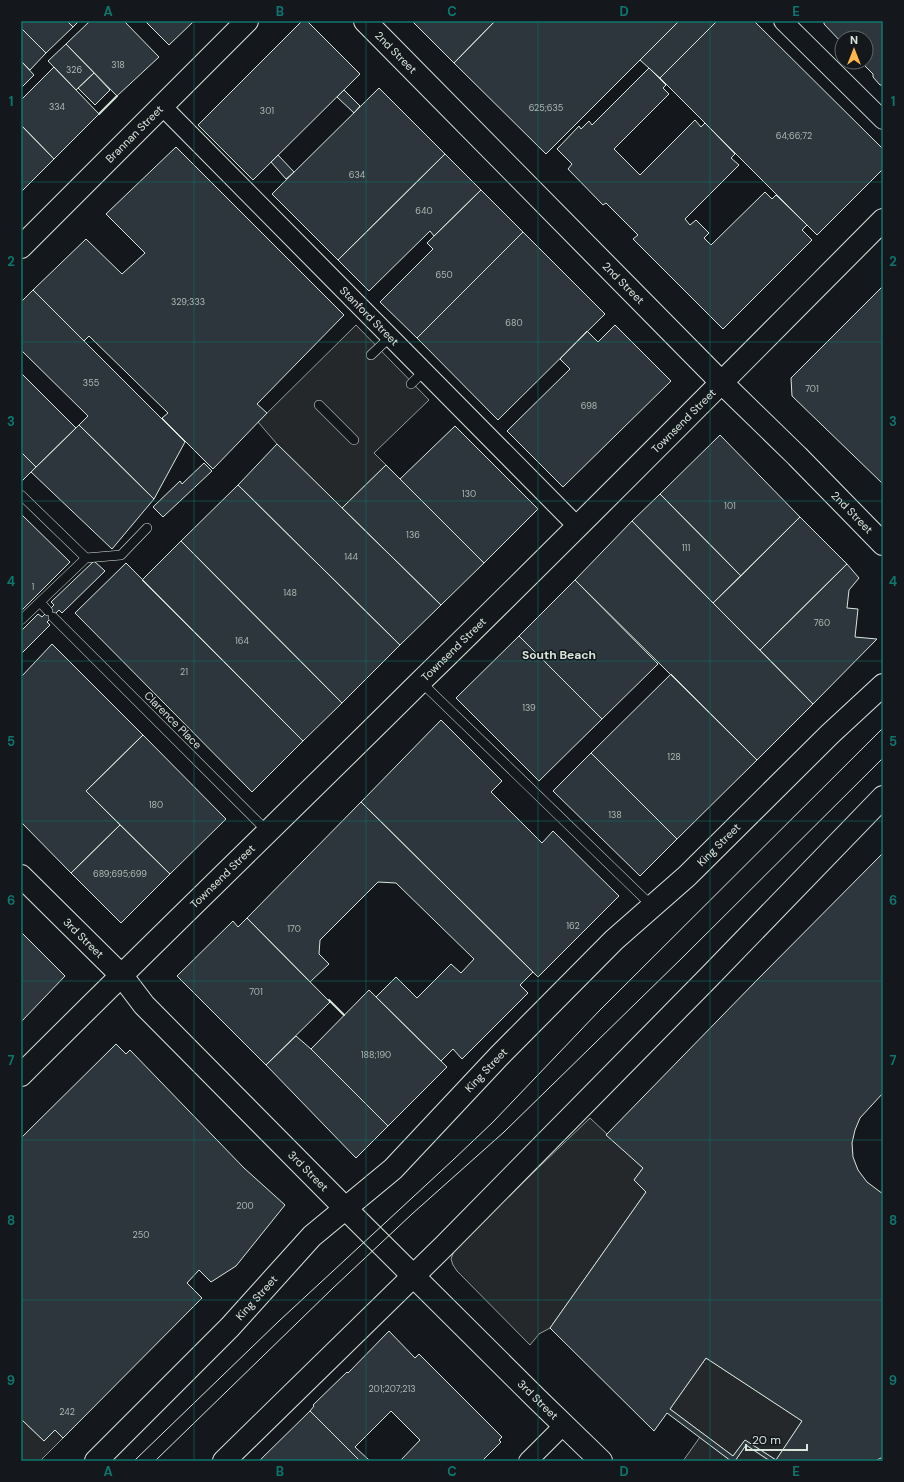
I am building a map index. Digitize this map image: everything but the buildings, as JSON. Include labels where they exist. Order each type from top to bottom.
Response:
[{"type":"main road","name":"Brannan Street","points":[[21,247],[247,21]]},
{"type":"main road","name":"2nd Street","points":[[365,21],[883,544]]},
{"type":"main road","name":"Townsend Street","points":[[21,1075],[421,682],[722,383],[883,220]]},
{"type":"main road","name":"King Street","points":[[96,1461],[230,1327],[312,1236],[393,1169],[520,1034],[614,940],[688,876],[830,734],[883,685]]},
{"type":"main road","points":[[224,1461],[413,1277],[708,978],[883,797]]},
{"type":"main road","name":"3rd Street","points":[[21,876],[122,976],[144,1005],[413,1277],[601,1461]]},
{"type":"street","points":[[783,21],[883,120]]},
{"type":"street","name":"Stanford Street","points":[[162,106],[577,526]]},
{"type":"street","points":[[528,1461],[564,1425]]},
{"type":"lane","points":[[371,355],[390,337]]},
{"type":"lane","points":[[411,384],[424,371]]},
{"type":"lane","points":[[319,405],[354,440]]},
{"type":"lane","points":[[21,495],[86,558]]},
{"type":"lane","points":[[21,620],[86,558],[121,555],[147,528]]},
{"type":"lane","name":"Clarence Place","points":[[40,602],[61,626],[267,832]]},
{"type":"lane","points":[[421,682],[652,906]]},
{"type":"shaded area","points":[[356,325],[429,400],[374,453],[386,465],[342,508],[277,444],[258,422]]},
{"type":"shaded area","points":[[590,1118],[643,1168],[634,1180],[646,1192],[550,1328],[539,1334],[530,1345],[457,1271],[451,1259],[459,1244]]},
{"type":"shaded area","points":[[706,1358],[802,1421],[776,1460],[745,1440],[733,1456],[670,1409]]},
{"type":"shaded area","points":[[21,1419],[44,1441],[55,1430],[63,1438],[40,1461],[21,1461]]},
{"type":"shaded area","points":[[700,1437],[731,1461],[683,1461]]},
{"type":"shaded area","points":[[746,1445],[770,1461],[735,1461]]},
{"type":"tram line","points":[[134,1461],[279,1321],[493,1122],[600,1010],[883,728]]},
{"type":"tram line","points":[[155,1461],[333,1288],[412,1214],[504,1132],[883,758]]},
{"type":"wall","points":[[99,114],[117,96]]},
{"type":"wall","points":[[329,1000],[344,1015]]},
{"type":"district","name":"South Beach","points":[[559,655]]}]
